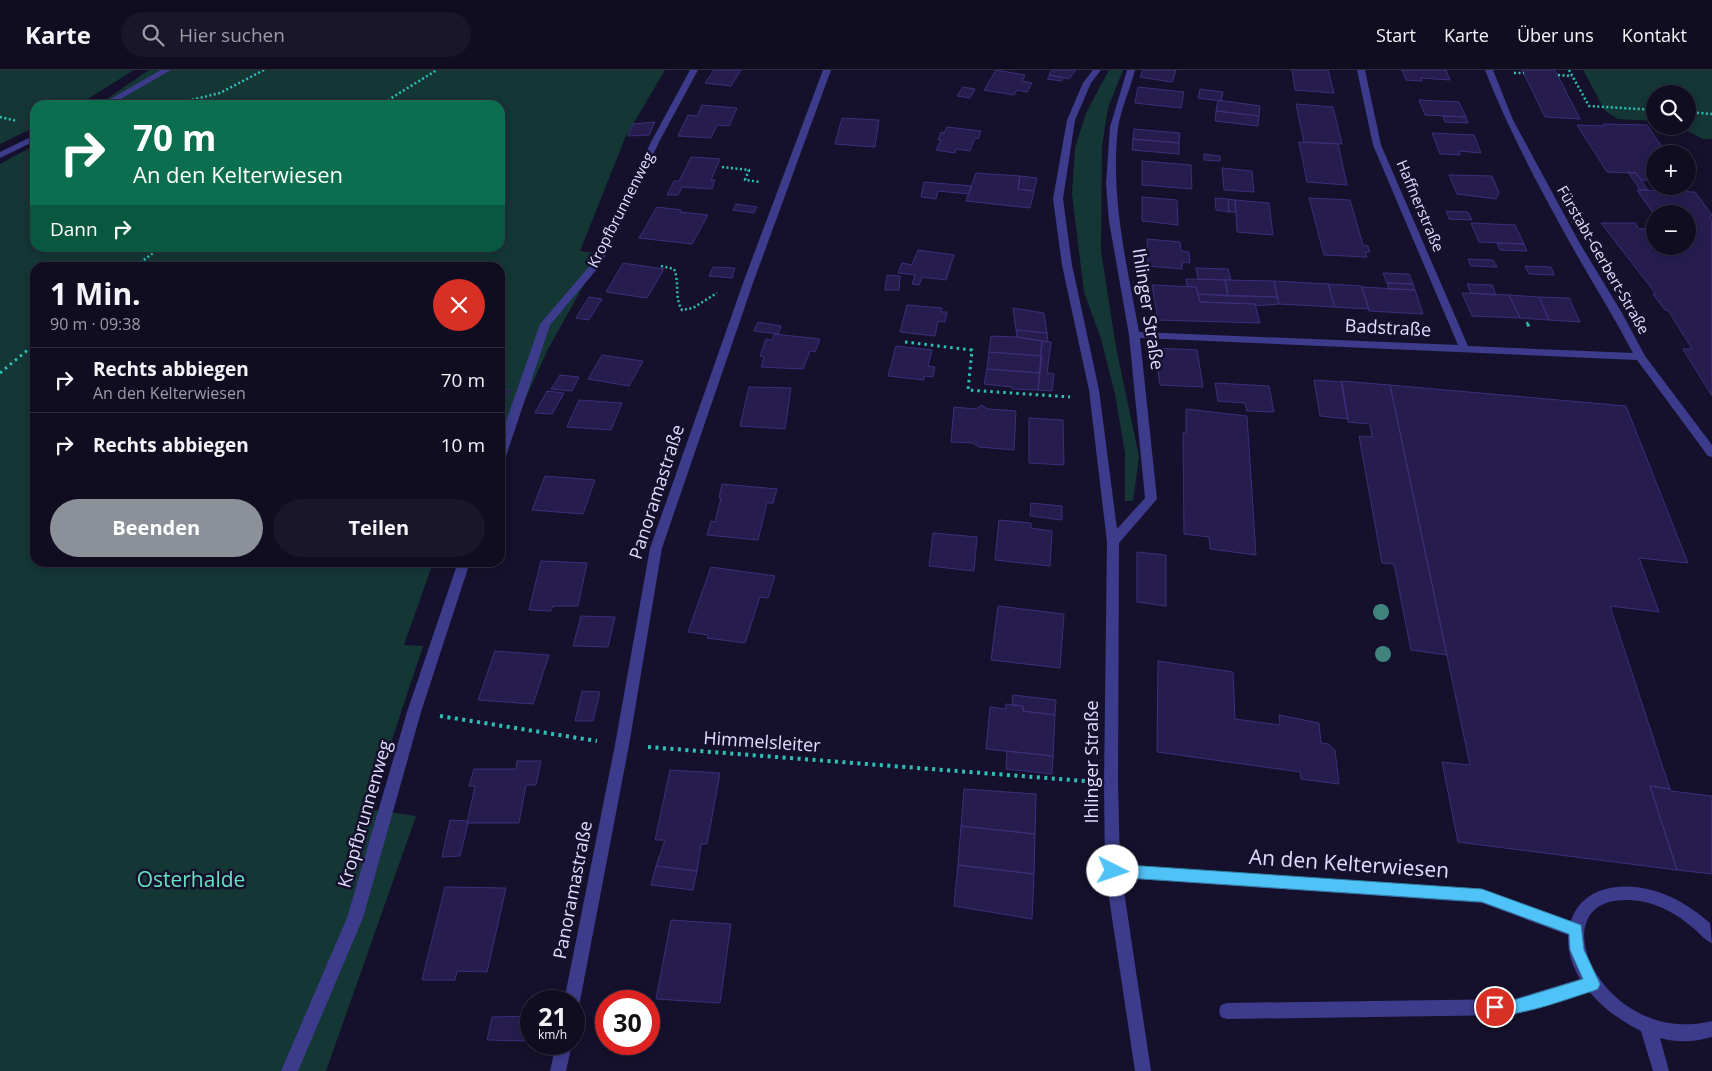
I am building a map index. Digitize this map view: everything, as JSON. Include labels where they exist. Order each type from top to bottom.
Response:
[{"type":"street","points":[[113,100],[167,70]]},
{"type":"street","name":"Kropfbrunnenweg","points":[[505,441],[545,324],[597,263],[656,142],[694,70]]},
{"type":"street","name":"Panoramastraße","points":[[574,990],[622,745],[656,548],[748,284],[828,70]]},
{"type":"street","name":"Ihlinger Straße","points":[[1097,70],[1086,83],[1071,120],[1058,199],[1066,265],[1095,399],[1113,542],[1111,783],[1113,871],[1143,1071]]},
{"type":"street","name":"Ihlinger Straße","points":[[1113,542],[1151,498],[1134,335],[1114,221],[1111,184],[1114,127],[1131,70]]},
{"type":"street","name":"Haffnerstraße","points":[[1361,70],[1377,144],[1465,350]]},
{"type":"street","name":"Fürstabt-Gerbert-Straße","points":[[1489,70],[1510,120],[1539,179],[1617,313],[1640,357],[1712,453]]},
{"type":"street","points":[[0,155],[30,140]]},
{"type":"street","name":"Badstraße","points":[[1134,335],[1286,339],[1465,350],[1640,357]]},
{"type":"street","name":"Kropfbrunnenweg","points":[[290,1071],[355,918],[414,712],[462,567]]},
{"type":"street","name":"An den Kelterwiesen","points":[[1113,871],[1482,896],[1576,930]]},
{"type":"street","points":[[1712,936],[1690,916],[1665,902],[1640,895],[1616,894],[1596,900],[1582,912],[1576,930],[1577,950],[1593,984],[1623,1012],[1648,1026],[1674,1034],[1699,1034],[1712,1029]]},
{"type":"street","points":[[1227,1011],[1514,1007],[1593,984]]},
{"type":"street","points":[[1648,1026],[1661,1071]]},
{"type":"street","points":[[558,1071],[562,1055]]},
{"type":"path","points":[[191,100],[220,93],[264,70]]},
{"type":"path","points":[[388,100],[436,70]]},
{"type":"path","points":[[1569,70],[1589,106],[1646,109]]},
{"type":"path","points":[[1558,75],[1572,76]]},
{"type":"path","points":[[1696,113],[1712,114]]},
{"type":"path","points":[[722,167],[749,170],[745,180],[762,182],[762,191],[782,192]]},
{"type":"path","points":[[142,262],[155,252]]},
{"type":"path","points":[[661,266],[674,270],[678,277],[676,299],[682,310],[694,308],[730,286],[748,284]]},
{"type":"path","points":[[905,342],[972,350],[968,390],[1095,399]]},
{"type":"path","points":[[0,373],[30,348]]},
{"type":"path","name":"Himmelsleiter","points":[[414,712],[622,745],[1111,783]]},
{"type":"green space","points":[[0,70],[134,70],[86,100],[30,100],[30,129],[0,144]]},
{"type":"green space","name":"Osterhalde","points":[[149,70],[665,70],[625,138],[580,251],[601,254],[547,351],[505,444],[505,262],[30,262],[30,567],[432,567],[404,645],[423,646],[369,809],[416,816],[326,1071],[0,1071],[0,164],[30,148],[30,252],[505,252],[505,100],[105,100]]},
{"type":"green space","points":[[1109,70],[1123,70],[1108,108],[1102,146],[1101,251],[1116,347],[1139,457],[1133,501],[1125,501],[1125,453],[1115,394],[1101,339],[1084,292],[1072,194],[1075,148],[1086,113]]},
{"type":"green space","points":[[1583,70],[1712,70],[1712,139],[1703,139],[1695,135],[1696,85],[1646,85],[1646,121],[1618,119],[1605,111]]},
{"type":"building","points":[[714,70],[741,70],[731,86],[705,83]]},
{"type":"building","points":[[996,70],[1025,75],[1022,81],[1032,83],[1027,92],[1017,90],[1014,95],[984,90]]},
{"type":"building","points":[[1052,70],[1076,70],[1069,79],[1049,75]]},
{"type":"building","points":[[1143,70],[1176,70],[1172,82],[1140,77]]},
{"type":"building","points":[[1292,70],[1328,70],[1334,93],[1295,90]]},
{"type":"building","points":[[1402,70],[1446,70],[1450,80],[1421,78],[1422,81],[1406,80]]},
{"type":"building","points":[[1522,70],[1555,70],[1580,119],[1545,117]]},
{"type":"building","points":[[1050,75],[1063,78],[1061,81],[1047,79]]},
{"type":"building","points":[[963,87],[975,89],[970,98],[957,96]]},
{"type":"building","points":[[1138,87],[1184,92],[1181,108],[1135,103]]},
{"type":"building","points":[[1200,89],[1223,92],[1221,101],[1198,98]]},
{"type":"building","points":[[1218,100],[1260,106],[1259,116],[1216,111]]},
{"type":"building","points":[[1419,100],[1459,102],[1466,117],[1425,115]]},
{"type":"building","points":[[1296,104],[1333,107],[1342,144],[1304,142]]},
{"type":"building","points":[[702,105],[737,108],[729,126],[717,125],[711,138],[678,136],[688,115],[697,116]]},
{"type":"building","points":[[1216,111],[1259,116],[1258,126],[1215,121]]},
{"type":"building","points":[[1443,116],[1466,117],[1468,123],[1445,122]]},
{"type":"building","points":[[842,118],[879,120],[875,147],[835,144]]},
{"type":"building","points":[[655,122],[649,135],[628,136],[633,124]]},
{"type":"building","points":[[1603,124],[1646,125],[1646,135],[1654,135],[1661,145],[1646,145],[1646,180],[1641,180],[1636,173],[1607,172],[1577,125],[1604,126]]},
{"type":"building","points":[[947,127],[981,131],[978,139],[975,138],[970,151],[956,149],[955,153],[936,150],[941,140],[938,140],[941,132],[944,133]]},
{"type":"building","points":[[1134,129],[1180,133],[1179,143],[1133,139]]},
{"type":"building","points":[[1432,133],[1474,135],[1481,153],[1459,151],[1460,155],[1440,154]]},
{"type":"building","points":[[1133,139],[1179,143],[1179,154],[1132,150]]},
{"type":"building","points":[[1299,142],[1338,144],[1347,185],[1307,182]]},
{"type":"building","points":[[1204,154],[1220,156],[1220,161],[1204,160]]},
{"type":"building","points":[[691,157],[720,159],[711,180],[715,180],[712,189],[682,187],[678,195],[667,195],[674,181],[679,181]]},
{"type":"building","points":[[1142,161],[1191,165],[1192,189],[1142,185]]},
{"type":"building","points":[[1222,168],[1252,171],[1254,192],[1224,190]]},
{"type":"building","points":[[1628,172],[1636,173],[1646,187],[1646,190],[1640,190]]},
{"type":"building","points":[[976,173],[1020,176],[1018,189],[1034,191],[1030,208],[966,201]]},
{"type":"building","points":[[1449,175],[1492,176],[1499,193],[1496,199],[1457,194]]},
{"type":"building","points":[[1020,176],[1037,178],[1034,191],[1018,189]]},
{"type":"building","points":[[924,182],[972,186],[969,194],[938,191],[936,199],[921,197]]},
{"type":"building","points":[[1637,190],[1646,190],[1646,195],[1696,195],[1696,193],[1712,215],[1710,217],[1712,219],[1712,396],[1683,349],[1692,349],[1668,310],[1665,310],[1653,294],[1656,294],[1601,223],[1635,223],[1639,229],[1646,229],[1646,255],[1696,255],[1696,205],[1647,205]]},
{"type":"building","points":[[1142,197],[1177,200],[1178,225],[1142,221]]},
{"type":"building","points":[[1215,198],[1228,199],[1229,212],[1216,210]]},
{"type":"building","points":[[1309,198],[1350,200],[1363,245],[1368,246],[1370,252],[1365,252],[1367,257],[1324,255]]},
{"type":"building","points":[[1228,199],[1235,200],[1236,212],[1229,212]]},
{"type":"building","points":[[1235,200],[1269,203],[1273,235],[1237,232]]},
{"type":"building","points":[[736,204],[757,207],[754,213],[733,210]]},
{"type":"building","points":[[657,207],[708,215],[692,244],[639,238]]},
{"type":"building","points":[[1446,211],[1468,212],[1472,220],[1449,219]]},
{"type":"building","points":[[1471,223],[1515,225],[1524,244],[1479,242]]},
{"type":"building","points":[[1147,239],[1180,242],[1181,251],[1189,252],[1190,263],[1182,262],[1182,269],[1148,266]]},
{"type":"building","points":[[1497,243],[1524,244],[1527,251],[1500,250]]},
{"type":"building","points":[[918,250],[954,255],[946,280],[922,277],[919,285],[912,284],[915,275],[898,273],[902,263],[912,265]]},
{"type":"building","points":[[1468,259],[1493,260],[1497,267],[1471,266]]},
{"type":"building","points":[[623,263],[664,269],[647,298],[606,292]]},
{"type":"building","points":[[1525,266],[1551,267],[1554,275],[1529,274]]},
{"type":"building","points":[[713,267],[735,268],[732,278],[709,276]]},
{"type":"building","points":[[1196,268],[1228,269],[1231,280],[1198,279]]},
{"type":"building","points":[[1383,273],[1409,274],[1413,284],[1387,283]]},
{"type":"building","points":[[887,275],[900,276],[899,290],[885,290]]},
{"type":"building","points":[[1186,279],[1225,280],[1228,296],[1198,294],[1196,287],[1187,286]]},
{"type":"building","points":[[1225,280],[1274,281],[1277,297],[1228,296]]},
{"type":"building","points":[[1274,281],[1328,284],[1335,307],[1279,304]]},
{"type":"building","points":[[1387,283],[1413,284],[1415,290],[1389,289]]},
{"type":"building","points":[[1328,284],[1361,286],[1369,309],[1335,307]]},
{"type":"building","points":[[1467,284],[1492,285],[1496,295],[1471,293]]},
{"type":"building","points":[[1152,285],[1196,287],[1200,302],[1255,304],[1260,323],[1158,320]]},
{"type":"building","points":[[1362,287],[1415,290],[1423,314],[1369,311]]},
{"type":"building","points":[[1462,293],[1509,295],[1520,318],[1472,316]]},
{"type":"building","points":[[1198,294],[1277,297],[1279,304],[1255,306],[1255,304],[1200,302]]},
{"type":"building","points":[[1509,295],[1539,297],[1549,320],[1520,318]]},
{"type":"building","points":[[589,297],[602,299],[589,320],[576,318]]},
{"type":"building","points":[[1539,297],[1569,298],[1580,322],[1549,320]]},
{"type":"building","points":[[907,305],[942,308],[941,312],[947,312],[945,322],[938,321],[935,336],[900,332]]},
{"type":"building","points":[[1013,308],[1044,313],[1047,333],[1016,330]]},
{"type":"building","points":[[758,322],[781,326],[778,334],[754,331]]},
{"type":"building","points":[[1016,330],[1047,333],[1048,342],[1017,337]]},
{"type":"building","points":[[774,334],[820,339],[815,352],[810,351],[803,369],[761,367],[764,357],[760,356],[766,339],[772,340]]},
{"type":"building","points":[[991,336],[1017,337],[1042,341],[1040,356],[989,352]]},
{"type":"building","points":[[1042,341],[1051,342],[1047,373],[1054,374],[1052,391],[1038,390]]},
{"type":"building","points":[[896,346],[932,350],[928,366],[935,367],[933,377],[924,376],[924,380],[888,376]]},
{"type":"building","points":[[1155,348],[1197,350],[1203,387],[1160,385]]},
{"type":"building","points":[[989,352],[1042,356],[1040,373],[987,369]]},
{"type":"building","points":[[602,355],[643,361],[629,386],[588,379]]},
{"type":"building","points":[[987,369],[1040,373],[1038,390],[1012,389],[1012,387],[984,384]]},
{"type":"building","points":[[560,375],[579,377],[572,391],[551,389]]},
{"type":"building","points":[[1314,380],[1342,382],[1348,419],[1320,416]]},
{"type":"building","points":[[1341,381],[1390,385],[1447,655],[1411,650],[1394,564],[1382,563],[1359,436],[1372,437],[1370,424],[1348,422]]},
{"type":"building","points":[[1215,383],[1269,386],[1274,412],[1247,411],[1245,403],[1218,401]]},
{"type":"building","points":[[1390,385],[1626,406],[1688,563],[1639,558],[1659,612],[1610,606],[1670,789],[1650,786],[1677,870],[1458,842],[1442,762],[1470,765]]},
{"type":"building","points":[[749,387],[791,388],[785,429],[740,426]]},
{"type":"building","points":[[505,390],[510,390],[505,399]]},
{"type":"building","points":[[547,391],[564,393],[552,414],[535,413]]},
{"type":"building","points":[[579,400],[622,403],[611,430],[567,427]]},
{"type":"building","points":[[981,405],[988,409],[1016,411],[1014,450],[979,447],[973,443],[951,442],[954,407],[976,409]]},
{"type":"building","points":[[1186,409],[1247,416],[1256,555],[1210,549],[1209,537],[1184,534],[1183,433],[1186,433]]},
{"type":"building","points":[[1029,418],[1063,420],[1064,465],[1029,463]]},
{"type":"building","points":[[545,476],[595,480],[583,514],[532,510]]},
{"type":"building","points":[[722,484],[777,489],[773,503],[767,503],[758,540],[707,535],[711,521],[715,522],[721,498],[719,498]]},
{"type":"building","points":[[1031,503],[1062,506],[1062,520],[1030,516]]},
{"type":"building","points":[[999,520],[1031,523],[1031,528],[1052,531],[1050,566],[995,560]]},
{"type":"building","points":[[933,533],[977,537],[974,571],[929,566]]},
{"type":"building","points":[[1137,552],[1166,555],[1166,606],[1137,602]]},
{"type":"building","points":[[541,561],[587,563],[578,606],[553,606],[551,611],[529,610]]},
{"type":"building","points":[[711,567],[775,576],[768,598],[760,597],[745,643],[707,638],[708,635],[688,632]]},
{"type":"building","points":[[998,606],[1064,614],[1060,668],[991,660]]},
{"type":"building","points":[[581,616],[615,617],[608,647],[573,646]]},
{"type":"building","points":[[495,651],[549,655],[533,704],[478,700]]},
{"type":"building","points":[[1158,661],[1233,672],[1235,719],[1280,725],[1279,715],[1319,723],[1321,743],[1328,744],[1335,750],[1339,784],[1301,779],[1300,772],[1157,752]]},
{"type":"building","points":[[582,691],[600,692],[593,721],[575,721]]},
{"type":"building","points":[[1013,695],[1056,700],[1055,715],[1023,711],[1023,706],[1012,705]]},
{"type":"building","points":[[1006,704],[1023,706],[1023,711],[1055,715],[1053,756],[986,749],[990,707],[1006,709]]},
{"type":"building","points":[[1007,751],[1053,756],[1052,774],[1006,769]]},
{"type":"building","points":[[517,761],[541,761],[536,785],[526,785],[519,823],[467,823],[475,786],[469,786],[474,769],[516,769]]},
{"type":"building","points":[[670,770],[720,773],[707,844],[701,844],[697,871],[656,866],[665,840],[655,840]]},
{"type":"building","points":[[1650,786],[1670,789],[1671,791],[1712,796],[1712,874],[1677,870]]},
{"type":"building","points":[[964,789],[1036,794],[1035,834],[961,826]]},
{"type":"building","points":[[450,820],[467,821],[468,823],[460,856],[442,857]]},
{"type":"building","points":[[961,826],[1035,834],[1034,874],[958,865]]},
{"type":"building","points":[[958,865],[1034,874],[1032,919],[954,906]]},
{"type":"building","points":[[656,866],[697,871],[693,890],[651,885]]},
{"type":"building","points":[[445,887],[506,888],[487,972],[457,971],[455,980],[422,980]]},
{"type":"building","points":[[671,920],[731,924],[720,1003],[660,999],[660,990],[658,990]]},
{"type":"building","points":[[520,1016],[520,1041],[487,1040],[492,1017]]},
{"type":"route","points":[[1113,871],[1482,896],[1576,930],[1577,950],[1586,973],[1593,984],[1514,1007],[1495,1007]]}]
